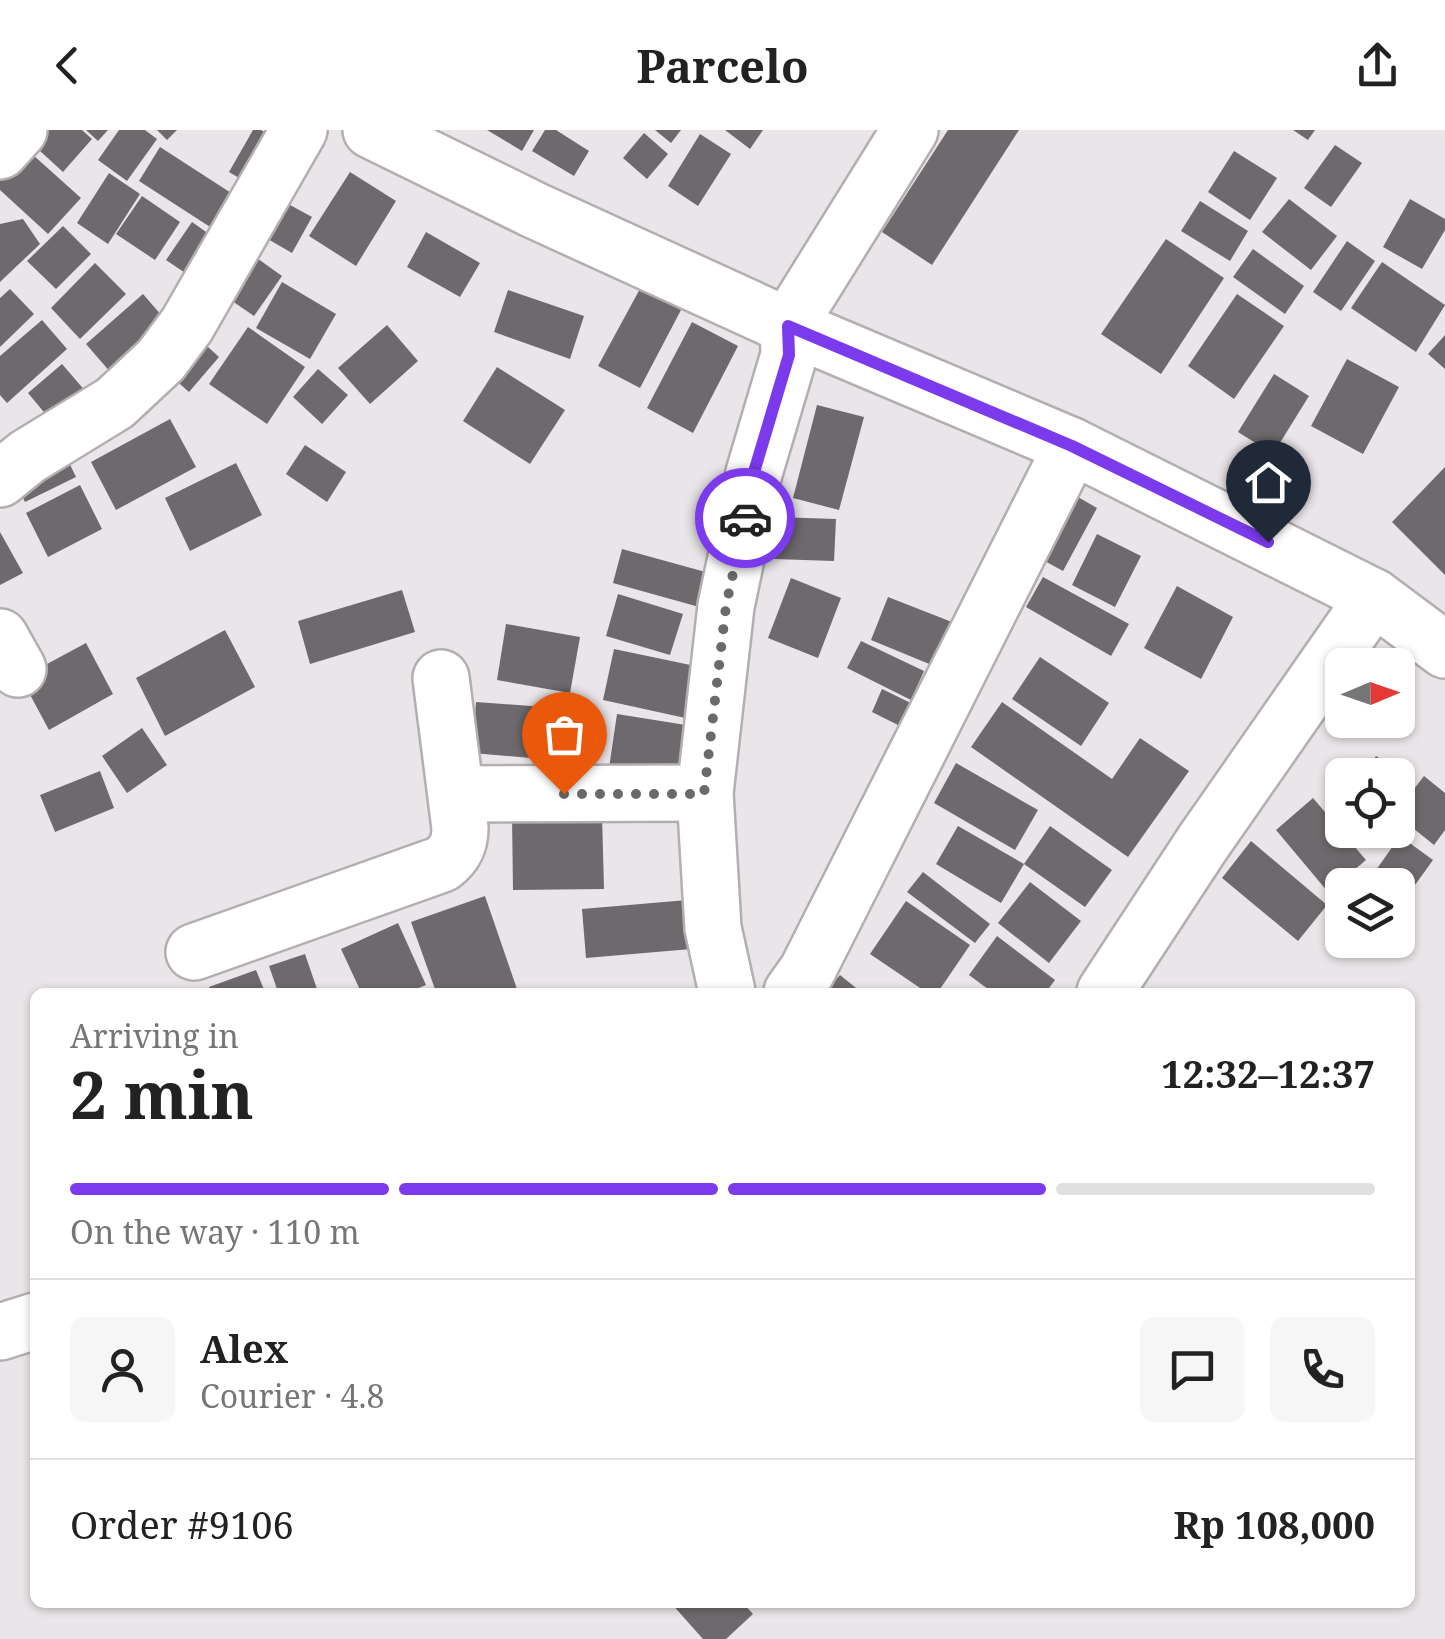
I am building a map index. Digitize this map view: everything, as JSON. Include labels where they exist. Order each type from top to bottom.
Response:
[{"type":"street","points":[[0,151],[19,130]]},
{"type":"street","points":[[0,479],[115,403],[161,360],[187,325],[299,130]]},
{"type":"street","points":[[371,130],[534,210],[788,326],[1072,446],[1374,597],[1445,650]]},
{"type":"street","points":[[726,988],[713,928],[704,794],[726,606],[754,472],[789,355],[788,326],[910,130]]},
{"type":"street","points":[[795,988],[1072,446]]},
{"type":"street","points":[[1108,988],[1202,844],[1374,597]]},
{"type":"street","points":[[194,952],[442,864],[454,853],[460,838],[458,794],[440,678]]},
{"type":"street","points":[[458,794],[704,794]]},
{"type":"street","points":[[0,1332],[30,1323]]},
{"type":"building","points":[[37,130],[82,130],[92,139],[63,172],[28,140]]},
{"type":"building","points":[[86,130],[108,130],[98,141]]},
{"type":"building","points":[[119,130],[145,130],[157,139],[127,181],[98,160]]},
{"type":"building","points":[[157,130],[177,130],[167,140]]},
{"type":"building","points":[[253,130],[261,130],[283,143],[256,188],[229,172]]},
{"type":"building","points":[[487,130],[534,130],[522,151]]},
{"type":"building","points":[[545,130],[556,130],[589,151],[574,176],[532,151]]},
{"type":"building","points":[[655,130],[681,130],[671,143]]},
{"type":"building","points":[[725,130],[763,130],[750,149]]},
{"type":"building","points":[[948,130],[1019,130],[932,265],[882,232]]},
{"type":"building","points":[[1293,130],[1315,130],[1308,140]]},
{"type":"building","points":[[644,133],[668,154],[647,179],[623,158]]},
{"type":"building","points":[[700,134],[731,154],[698,206],[668,186]]},
{"type":"building","points":[[1335,145],[1362,163],[1331,207],[1304,188]]},
{"type":"building","points":[[23,146],[81,198],[48,234],[0,190],[0,172]]},
{"type":"building","points":[[160,147],[242,200],[221,234],[139,181]]},
{"type":"building","points":[[1234,151],[1277,178],[1250,220],[1208,192]]},
{"type":"building","points":[[350,172],[396,201],[356,266],[309,236]]},
{"type":"building","points":[[109,173],[140,194],[108,244],[77,223]]},
{"type":"building","points":[[142,196],[180,222],[155,260],[116,234]]},
{"type":"building","points":[[1289,199],[1337,236],[1311,270],[1262,232]]},
{"type":"building","points":[[1410,199],[1445,219],[1445,230],[1422,269],[1383,247]]},
{"type":"building","points":[[281,200],[312,217],[292,253],[261,235]]},
{"type":"building","points":[[1200,201],[1248,231],[1230,261],[1181,231]]},
{"type":"building","points":[[23,219],[40,244],[0,282],[0,224]]},
{"type":"building","points":[[192,222],[223,244],[197,281],[166,260]]},
{"type":"building","points":[[63,226],[91,254],[56,289],[27,261]]},
{"type":"building","points":[[426,232],[480,263],[460,297],[407,267]]},
{"type":"building","points":[[1166,239],[1224,278],[1161,374],[1101,334]]},
{"type":"building","points":[[1347,241],[1375,261],[1341,311],[1313,292]]},
{"type":"building","points":[[1253,249],[1304,286],[1285,314],[1233,277]]},
{"type":"building","points":[[247,251],[282,276],[254,316],[219,292]]},
{"type":"building","points":[[1382,262],[1445,305],[1416,352],[1351,308]]},
{"type":"building","points":[[95,263],[126,294],[80,339],[51,308]]},
{"type":"building","points":[[282,282],[336,314],[310,359],[256,328]]},
{"type":"building","points":[[641,287],[681,310],[640,388],[598,366]]},
{"type":"building","points":[[10,289],[34,314],[0,347],[0,298]]},
{"type":"building","points":[[508,290],[584,316],[570,359],[494,332]]},
{"type":"building","points":[[143,294],[175,331],[118,381],[86,344]]},
{"type":"building","points":[[1237,294],[1284,326],[1234,399],[1188,366]]},
{"type":"building","points":[[42,320],[67,349],[7,403],[0,395],[0,356]]},
{"type":"building","points":[[692,322],[738,346],[693,433],[647,408]]},
{"type":"building","points":[[387,325],[418,361],[370,404],[338,368]]},
{"type":"building","points":[[248,327],[305,367],[267,424],[209,384]]},
{"type":"building","points":[[195,335],[219,357],[189,392],[164,370]]},
{"type":"building","points":[[1445,335],[1445,369],[1428,354]]},
{"type":"building","points":[[1347,359],[1399,387],[1363,454],[1311,426]]},
{"type":"building","points":[[62,364],[93,400],[58,429],[28,393]]},
{"type":"building","points":[[497,367],[565,410],[530,464],[463,421]]},
{"type":"building","points":[[318,369],[348,395],[322,424],[293,397]]},
{"type":"building","points":[[1274,374],[1309,396],[1273,454],[1238,432]]},
{"type":"building","points":[[817,405],[864,417],[839,510],[793,498]]},
{"type":"building","points":[[170,419],[196,467],[116,510],[91,462]]},
{"type":"building","points":[[305,445],[346,472],[327,502],[286,474]]},
{"type":"building","points":[[61,446],[76,477],[25,502],[10,472]]},
{"type":"building","points":[[236,463],[262,515],[190,551],[165,498]]},
{"type":"building","points":[[1445,467],[1445,575],[1392,522]]},
{"type":"building","points":[[80,485],[102,529],[48,557],[26,513]]},
{"type":"building","points":[[1064,489],[1097,508],[1063,571],[1030,553]]},
{"type":"building","points":[[776,517],[836,519],[834,561],[774,559]]},
{"type":"building","points":[[0,532],[23,573],[0,585]]},
{"type":"building","points":[[1097,534],[1141,556],[1115,607],[1072,585]]},
{"type":"building","points":[[622,549],[720,576],[710,610],[613,583]]},
{"type":"building","points":[[1043,577],[1129,624],[1111,656],[1026,607]]},
{"type":"building","points":[[791,578],[841,598],[818,658],[768,638]]},
{"type":"building","points":[[1177,586],[1233,617],[1201,679],[1144,648]]},
{"type":"building","points":[[402,590],[415,632],[310,664],[298,621]]},
{"type":"building","points":[[618,594],[683,614],[670,655],[606,636]]},
{"type":"building","points":[[888,597],[957,624],[939,668],[871,640]]},
{"type":"building","points":[[506,624],[580,637],[570,693],[497,680]]},
{"type":"building","points":[[225,630],[255,687],[165,736],[136,678]]},
{"type":"building","points":[[861,641],[924,671],[911,700],[847,668]]},
{"type":"building","points":[[86,643],[113,694],[49,730],[21,678]]},
{"type":"building","points":[[614,649],[700,667],[690,719],[603,700]]},
{"type":"building","points":[[1040,657],[1109,703],[1081,746],[1012,699]]},
{"type":"building","points":[[882,689],[925,710],[914,733],[872,712]]},
{"type":"building","points":[[476,702],[557,708],[553,760],[472,753]]},
{"type":"building","points":[[1002,702],[1112,779],[1140,738],[1189,771],[1128,857],[971,747]]},
{"type":"building","points":[[617,714],[692,726],[684,786],[608,775]]},
{"type":"building","points":[[142,728],[167,765],[127,793],[102,756]]},
{"type":"building","points":[[956,763],[1038,810],[1015,850],[934,803]]},
{"type":"building","points":[[100,771],[114,808],[55,832],[40,795]]},
{"type":"building","points":[[1424,776],[1445,793],[1445,830],[1434,845],[1415,830],[1415,788]]},
{"type":"building","points":[[1313,798],[1325,812],[1325,848],[1356,848],[1366,860],[1356,868],[1325,868],[1325,888],[1276,830]]},
{"type":"building","points":[[602,814],[604,889],[513,890],[512,816]]},
{"type":"building","points":[[958,826],[1024,864],[1001,903],[936,864]]},
{"type":"building","points":[[1050,826],[1112,870],[1085,907],[1024,864]]},
{"type":"building","points":[[1251,841],[1325,903],[1325,907],[1298,941],[1222,878]]},
{"type":"building","points":[[1415,847],[1433,860],[1415,885],[1415,868],[1377,868],[1392,848]]},
{"type":"building","points":[[923,872],[990,924],[975,943],[907,892]]},
{"type":"building","points":[[1030,882],[1081,921],[1049,963],[998,923]]},
{"type":"building","points":[[485,896],[517,988],[435,988],[411,922]]},
{"type":"building","points":[[699,899],[703,948],[586,958],[582,909]]},
{"type":"building","points":[[906,901],[970,945],[941,988],[920,988],[870,954]]},
{"type":"building","points":[[398,923],[426,985],[359,988],[341,949]]},
{"type":"building","points":[[997,936],[1055,980],[1049,988],[987,988],[969,975]]},
{"type":"building","points":[[305,954],[317,988],[277,988],[269,966]]},
{"type":"building","points":[[256,970],[263,988],[209,988]]},
{"type":"building","points":[[840,975],[856,988],[829,988]]},
{"type":"building","points":[[675,1608],[748,1608],[753,1614],[726,1639],[703,1639]]},
{"type":"way so far","points":[[564,794],[704,794],[726,606],[745,518]]},
{"type":"route","points":[[745,518],[754,472],[789,355],[788,326],[1072,446],[1268,542]]}]
